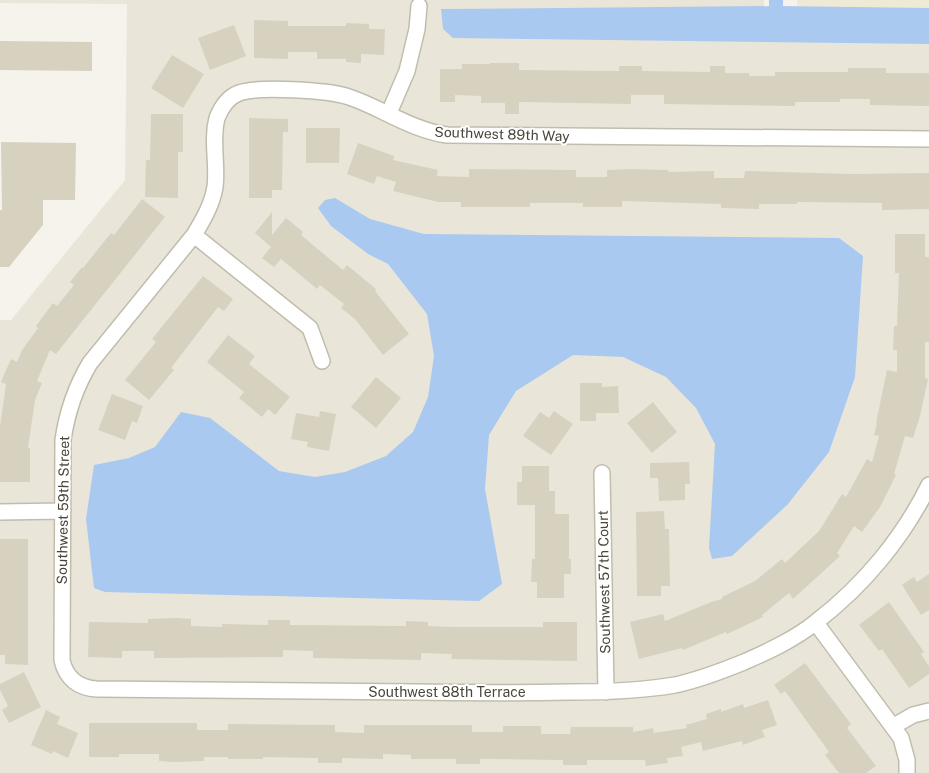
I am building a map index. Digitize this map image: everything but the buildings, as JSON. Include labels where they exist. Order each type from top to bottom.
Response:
[{"type":"street","points":[[388,113],[407,71],[417,29],[420,6]]},
{"type":"street","name":"Southwest 89th Way","points":[[194,235],[211,203],[215,186],[215,132],[217,119],[222,108],[237,94],[249,91],[315,90],[332,92],[348,96],[388,113],[414,127],[431,133],[448,135],[929,139]]},
{"type":"street","points":[[194,235],[310,328],[322,361]]},
{"type":"street","name":"Southwest 59th Street","points":[[68,676],[64,669],[62,654],[63,440],[68,413],[79,382],[90,363],[194,235]]},
{"type":"street","name":"Southwest 57th Court","points":[[602,473],[606,692]]},
{"type":"street","name":"Southwest 88th Terrace","points":[[68,676],[80,686],[97,690],[513,693],[606,692],[676,684],[707,676],[759,655],[816,623],[873,569],[900,534],[929,487]]},
{"type":"street","points":[[0,512],[63,512]]},
{"type":"street","points":[[816,623],[894,726],[905,747],[907,773]]},
{"type":"street","points":[[894,726],[913,715],[929,711]]},
{"type":"shaded area","points":[[0,0],[764,0],[764,11],[929,13],[929,773],[0,773],[0,320],[11,320],[125,180],[127,4],[0,3]]},
{"type":"shaded area","points":[[797,0],[929,0],[929,13],[797,11]]},
{"type":"water","points":[[776,6],[929,8],[929,44],[453,38],[443,29],[441,9]]},
{"type":"water","points":[[335,198],[370,219],[424,234],[839,238],[863,256],[855,377],[829,452],[788,504],[732,556],[712,559],[709,548],[715,444],[696,408],[666,377],[623,357],[573,355],[516,391],[489,435],[485,489],[502,584],[479,601],[105,592],[94,588],[86,519],[94,465],[129,458],[155,447],[181,412],[210,418],[279,471],[315,477],[345,472],[386,456],[413,432],[428,397],[434,356],[427,314],[388,264],[368,254],[331,226],[318,208],[325,200]]},
{"type":"waterway","points":[[776,0],[776,6]]}]
